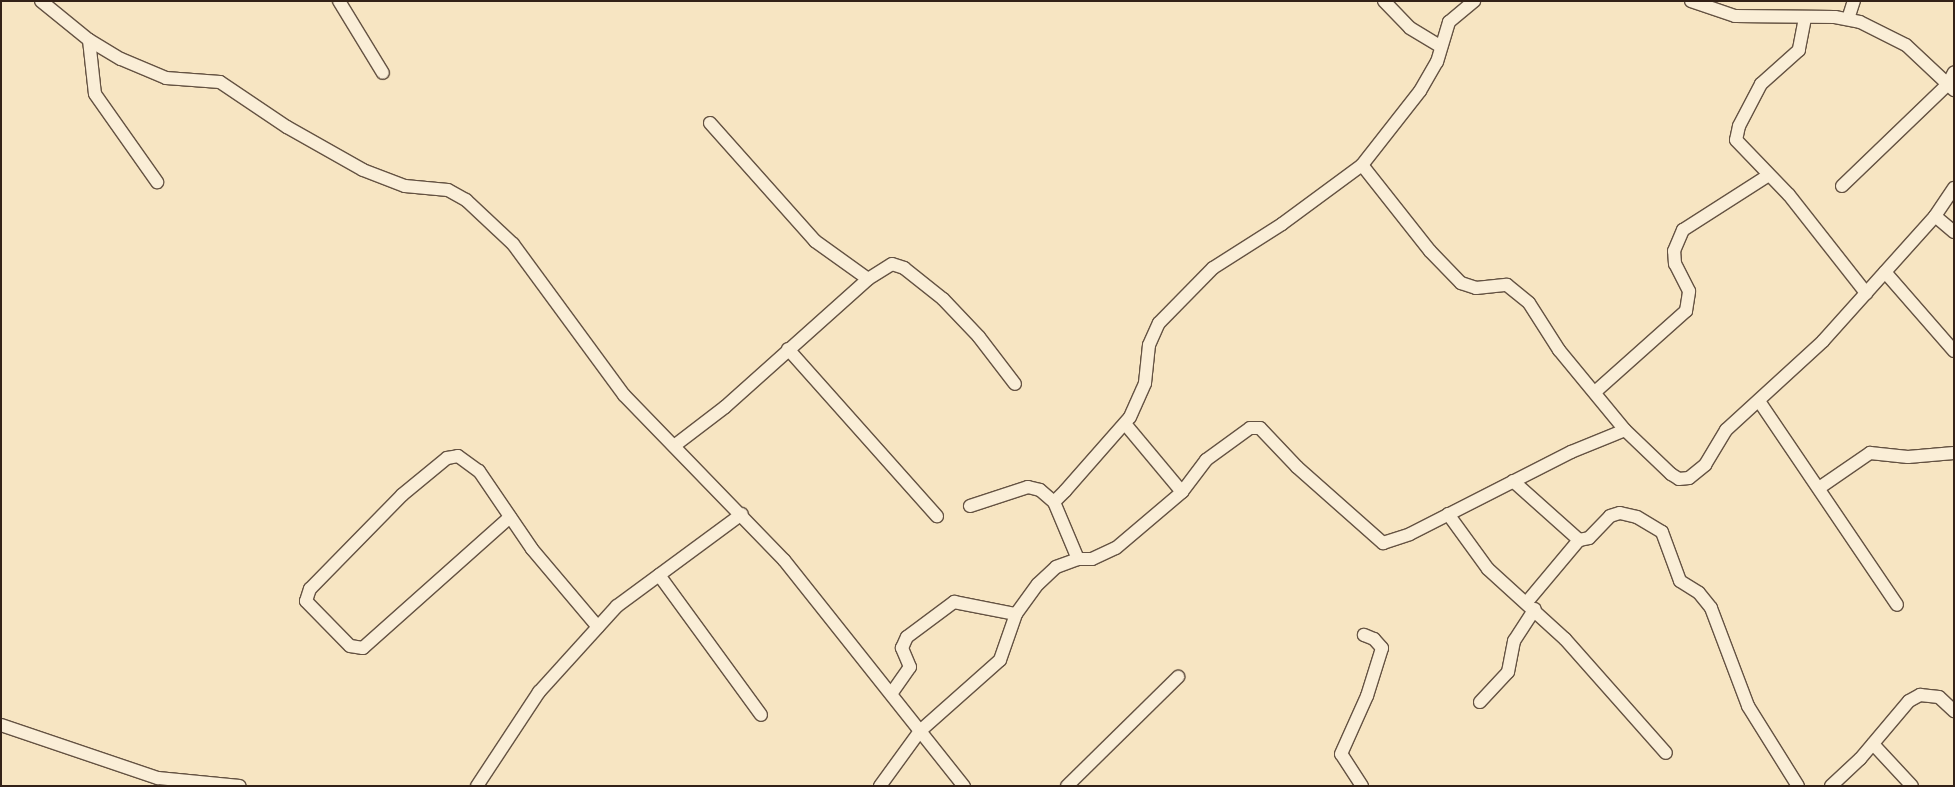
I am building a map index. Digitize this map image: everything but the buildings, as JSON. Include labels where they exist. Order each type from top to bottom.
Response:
[{"type":"street","points":[[41,1],[89,40],[166,78],[220,82],[287,127],[387,182],[448,190],[466,200],[513,244],[564,310],[616,386],[742,514],[784,560],[964,786]]},
{"type":"street","points":[[339,1],[382,73]]},
{"type":"street","points":[[1384,1],[1410,28],[1440,46]]},
{"type":"street","points":[[1054,502],[1126,425],[1145,383],[1149,345],[1159,323],[1213,268],[1282,224],[1362,165],[1420,91],[1437,62],[1440,46],[1452,17],[1474,1]]},
{"type":"street","points":[[1691,1],[1735,16],[1848,19],[1890,34],[1952,82],[1842,186]]},
{"type":"street","points":[[1848,19],[1854,1]]},
{"type":"street","points":[[1805,18],[1799,50],[1761,84],[1736,134],[1738,142],[1769,175],[1866,293]]},
{"type":"street","points":[[89,40],[95,94],[158,182]]},
{"type":"street","points":[[710,123],[815,242],[868,279]]},
{"type":"street","points":[[1362,165],[1430,251],[1461,283],[1476,288],[1500,284],[1514,288],[1529,303],[1560,350],[1625,430],[1671,474],[1689,478],[1705,465],[1726,430],[1759,401],[1866,293],[1935,216],[1954,188]]},
{"type":"street","points":[[1595,392],[1686,312],[1689,291],[1675,264],[1674,251],[1684,230],[1769,175]]},
{"type":"street","points":[[1935,216],[1954,232]]},
{"type":"street","points":[[674,446],[725,407],[868,279],[892,264],[919,279],[943,299],[979,337],[1015,384]]},
{"type":"street","points":[[1885,272],[1954,351]]},
{"type":"street","points":[[788,349],[911,484],[937,516]]},
{"type":"street","points":[[1759,401],[1897,604]]},
{"type":"street","points":[[1126,425],[1182,492]]},
{"type":"street","points":[[880,786],[920,731],[1000,660],[1016,614],[1038,584],[1056,567],[1078,559],[1092,559],[1116,548],[1182,492],[1206,460],[1254,427],[1260,428],[1378,541],[1390,542],[1513,481],[1625,430]]},
{"type":"street","points":[[1819,488],[1870,454],[1908,457],[1954,453]]},
{"type":"street","points":[[510,517],[363,648],[350,646],[306,601],[310,589],[402,494],[447,458],[458,456],[469,461],[510,517],[532,549],[598,627]]},
{"type":"street","points":[[1513,481],[1579,540]]},
{"type":"street","points":[[970,506],[1028,487],[1040,490],[1054,502],[1078,559]]},
{"type":"street","points":[[1480,702],[1508,672],[1514,641],[1531,605],[1579,540],[1589,538],[1610,516],[1620,513],[1637,517],[1662,532],[1680,581],[1699,592],[1711,608],[1748,706],[1798,786]]},
{"type":"street","points":[[477,786],[539,692],[617,606],[742,514]]},
{"type":"street","points":[[1448,514],[1488,569],[1531,605],[1666,753]]},
{"type":"street","points":[[659,576],[761,715]]},
{"type":"street","points":[[891,694],[910,667],[902,648],[907,637],[954,602],[1016,614]]},
{"type":"street","points":[[1362,786],[1341,754],[1366,696],[1382,648],[1374,639],[1364,636]]},
{"type":"street","points":[[1067,786],[1178,677]]},
{"type":"street","points":[[1831,786],[1873,744],[1910,701],[1920,695],[1939,697],[1954,711]]},
{"type":"street","points":[[1,725],[158,778],[240,786]]},
{"type":"street","points":[[1873,744],[1912,786]]}]
